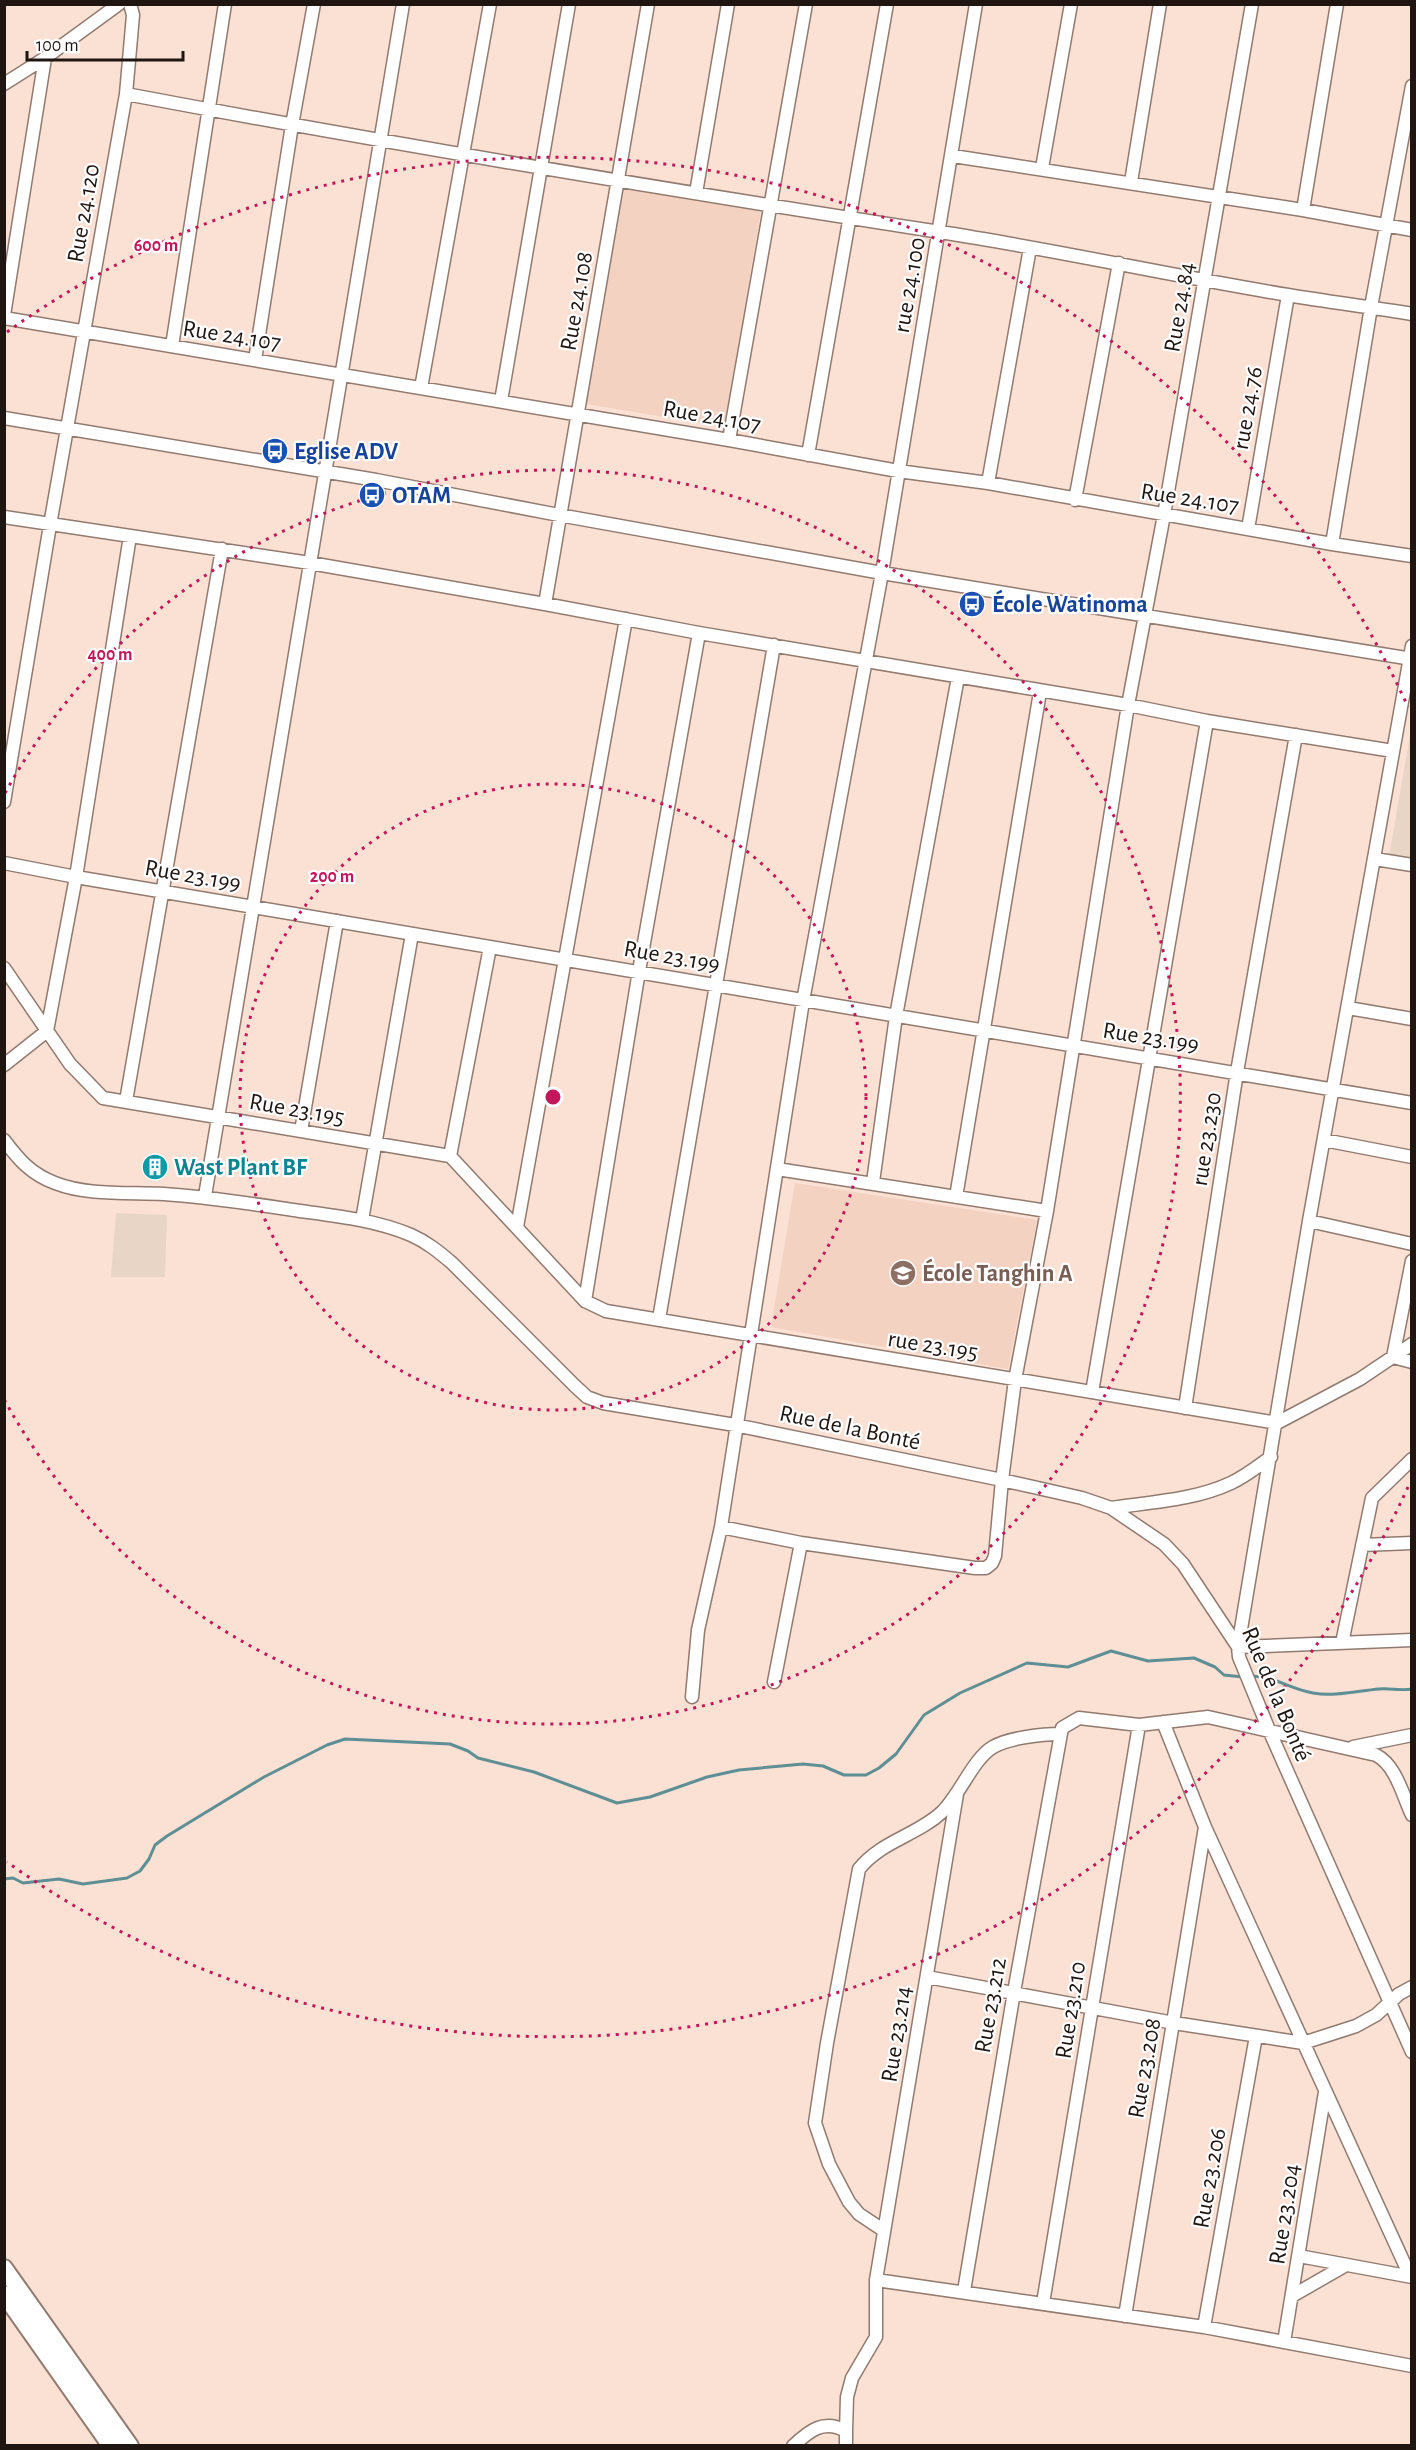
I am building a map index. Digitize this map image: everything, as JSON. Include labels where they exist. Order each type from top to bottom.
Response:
[{"type":"main road","points":[[4,2268],[130,2445]]},
{"type":"main road","points":[[4,2295],[111,2445]]},
{"type":"street","points":[[4,84],[45,58],[119,4]]},
{"type":"street","name":"Rue 24.120","points":[[4,802],[83,332],[126,94],[133,15],[130,4]]},
{"type":"street","points":[[172,346],[225,4]]},
{"type":"street","points":[[255,360],[292,125],[314,4]]},
{"type":"street","points":[[205,1196],[403,4]]},
{"type":"street","points":[[421,388],[490,4]]},
{"type":"street","points":[[501,401],[569,4]]},
{"type":"street","name":"Rue 24.108","points":[[545,604],[648,4]]},
{"type":"street","points":[[696,193],[728,4]]},
{"type":"street","points":[[729,440],[806,4]]},
{"type":"street","points":[[808,455],[887,4]]},
{"type":"street","name":"rue 24.100","points":[[692,1697],[698,1630],[721,1527],[735,1425],[803,1000],[882,573],[953,156],[976,4]]},
{"type":"street","points":[[1042,168],[1071,4]]},
{"type":"street","points":[[1131,182],[1160,4]]},
{"type":"street","name":"Rue 24.84","points":[[801,1543],[986,1568],[995,1556],[1002,1480],[1016,1380],[1047,1211],[1128,705],[1206,280],[1252,4]]},
{"type":"street","points":[[1303,210],[1337,4]]},
{"type":"street","points":[[4,317],[45,58]]},
{"type":"street","points":[[1332,544],[1371,307],[1412,86]]},
{"type":"street","points":[[126,94],[381,142],[618,179],[770,207],[940,232],[1288,295],[1412,314]]},
{"type":"street","points":[[953,156],[1131,182],[1412,230]]},
{"type":"street","points":[[988,483],[1030,248]]},
{"type":"street","points":[[1076,500],[1119,263]]},
{"type":"street","name":"rue 24.76","points":[[1248,529],[1288,295]]},
{"type":"street","name":"Rue 24.107","points":[[4,317],[729,440],[898,471],[988,483],[1076,500],[1412,556]]},
{"type":"street","points":[[4,418],[324,471],[882,573],[1145,616],[1411,655],[1309,1221],[1239,1652],[1342,1643],[1412,1640]]},
{"type":"street","points":[[4,518],[222,549],[1040,692],[1128,705],[1207,721],[1393,751]]},
{"type":"street","points":[[4,1065],[47,1030],[76,877],[130,536]]},
{"type":"street","points":[[126,1101],[222,549]]},
{"type":"street","points":[[517,1227],[626,619]]},
{"type":"street","points":[[585,1301],[639,971],[699,633]]},
{"type":"street","points":[[658,1319],[774,645]]},
{"type":"street","points":[[873,1182],[896,1016],[958,677]]},
{"type":"street","points":[[956,1197],[1040,692]]},
{"type":"street","points":[[1092,1392],[1207,721]]},
{"type":"street","name":"rue 23.230","points":[[1185,1408],[1237,1072],[1296,735]]},
{"type":"street","points":[[1375,859],[1412,865]]},
{"type":"street","name":"Rue 23.199","points":[[4,863],[1412,1103]]},
{"type":"street","points":[[301,1131],[336,921]]},
{"type":"street","points":[[362,1220],[412,934]]},
{"type":"street","points":[[490,947],[450,1156],[585,1301]]},
{"type":"street","name":"Rue 23.195","points":[[4,968],[70,1064],[103,1098],[450,1156]]},
{"type":"street","points":[[1348,1008],[1412,1019]]},
{"type":"street","name":"Rue de la Bonté","points":[[4,1140],[21,1164],[55,1184],[91,1191],[205,1196],[362,1220],[410,1235],[433,1246],[587,1397],[603,1403],[735,1425],[1002,1480],[1082,1498],[1111,1508],[1164,1544],[1183,1564],[1239,1652],[1269,1730],[1412,2052]]},
{"type":"street","points":[[1324,1140],[1412,1157]]},
{"type":"street","points":[[777,1169],[873,1182],[1047,1211]]},
{"type":"street","points":[[1309,1221],[1412,1244]]},
{"type":"street","points":[[1393,1357],[1412,1261]]},
{"type":"street","name":"rue 23.195","points":[[585,1301],[606,1311],[1277,1423]]},
{"type":"street","points":[[1277,1423],[1360,1379],[1412,1344]]},
{"type":"street","points":[[1393,1357],[1412,1362]]},
{"type":"street","points":[[1111,1508],[1214,1490],[1248,1473],[1271,1457]]},
{"type":"street","points":[[1342,1643],[1372,1498],[1412,1459]]},
{"type":"street","points":[[721,1527],[801,1543],[774,1682]]},
{"type":"street","points":[[1362,1545],[1412,1543]]},
{"type":"street","points":[[883,2230],[859,2214],[838,2186],[817,2134],[816,2111],[859,1869],[878,1851],[934,1818],[957,1794],[975,1765],[991,1748],[999,1743],[1061,1731],[1079,1718],[1139,1725],[1208,1717],[1346,1748],[1383,1759],[1392,1770],[1412,1815]]},
{"type":"street","points":[[1163,1722],[1205,1827],[1411,2277]]},
{"type":"street","name":"Rue 23.210","points":[[1043,2303],[1139,1725]]},
{"type":"street","name":"Rue 23.212","points":[[964,2291],[1061,1731]]},
{"type":"street","points":[[1346,1748],[1412,1735]]},
{"type":"street","name":"Rue 23.214","points":[[846,2445],[847,2397],[852,2378],[861,2359],[872,2345],[877,2329],[876,2280],[883,2230],[957,1794]]},
{"type":"street","name":"Rue 23.208","points":[[1125,2316],[1205,1827]]},
{"type":"street","points":[[927,1977],[1092,2006],[1173,2023],[1303,2043],[1356,2026],[1376,2015],[1390,2002],[1412,1988]]},
{"type":"street","name":"Rue 23.206","points":[[1204,2327],[1256,2036]]},
{"type":"street","name":"Rue 23.204","points":[[1284,2342],[1325,2092]]},
{"type":"street","points":[[1299,2256],[1411,2277]]},
{"type":"street","points":[[1292,2296],[1346,2265]]},
{"type":"street","points":[[876,2280],[1204,2327],[1412,2366]]},
{"type":"street","points":[[793,2445],[809,2432],[825,2426],[833,2425],[846,2431]]},
{"type":"shaded area","points":[[624,186],[761,210],[724,427],[586,404]]},
{"type":"shaded area","points":[[1411,730],[1411,860],[1389,856]]},
{"type":"shaded area","name":"École Tanghin A","points":[[795,1183],[1037,1220],[1008,1369],[771,1327]]},
{"type":"shaded area","points":[[116,1213],[167,1215],[165,1277],[111,1277]]},
{"type":"waterway","points":[[4,1879],[13,1878],[23,1883],[59,1879],[83,1884],[127,1878],[140,1871],[155,1845],[167,1836],[264,1777],[327,1745],[345,1739],[450,1744],[478,1758],[534,1772],[617,1803],[650,1797],[707,1777],[739,1770],[803,1764],[823,1766],[844,1775],[866,1775],[896,1754],[924,1715],[960,1693],[1027,1663],[1068,1667],[1111,1651],[1148,1661],[1194,1658],[1215,1667],[1224,1675],[1243,1677]]},
{"type":"waterway","points":[[1250,1676],[1267,1678],[1304,1691],[1321,1694],[1379,1689],[1412,1689]]},
{"type":"place","name":"Eglise ADV","points":[[275,451]]},
{"type":"place","name":"OTAM","points":[[372,495]]},
{"type":"place","name":"École Watinoma","points":[[972,604]]},
{"type":"place","name":"Wast Plant BF","points":[[155,1167]]},
{"type":"place","name":"École Tanghin A","points":[[903,1273]]}]
